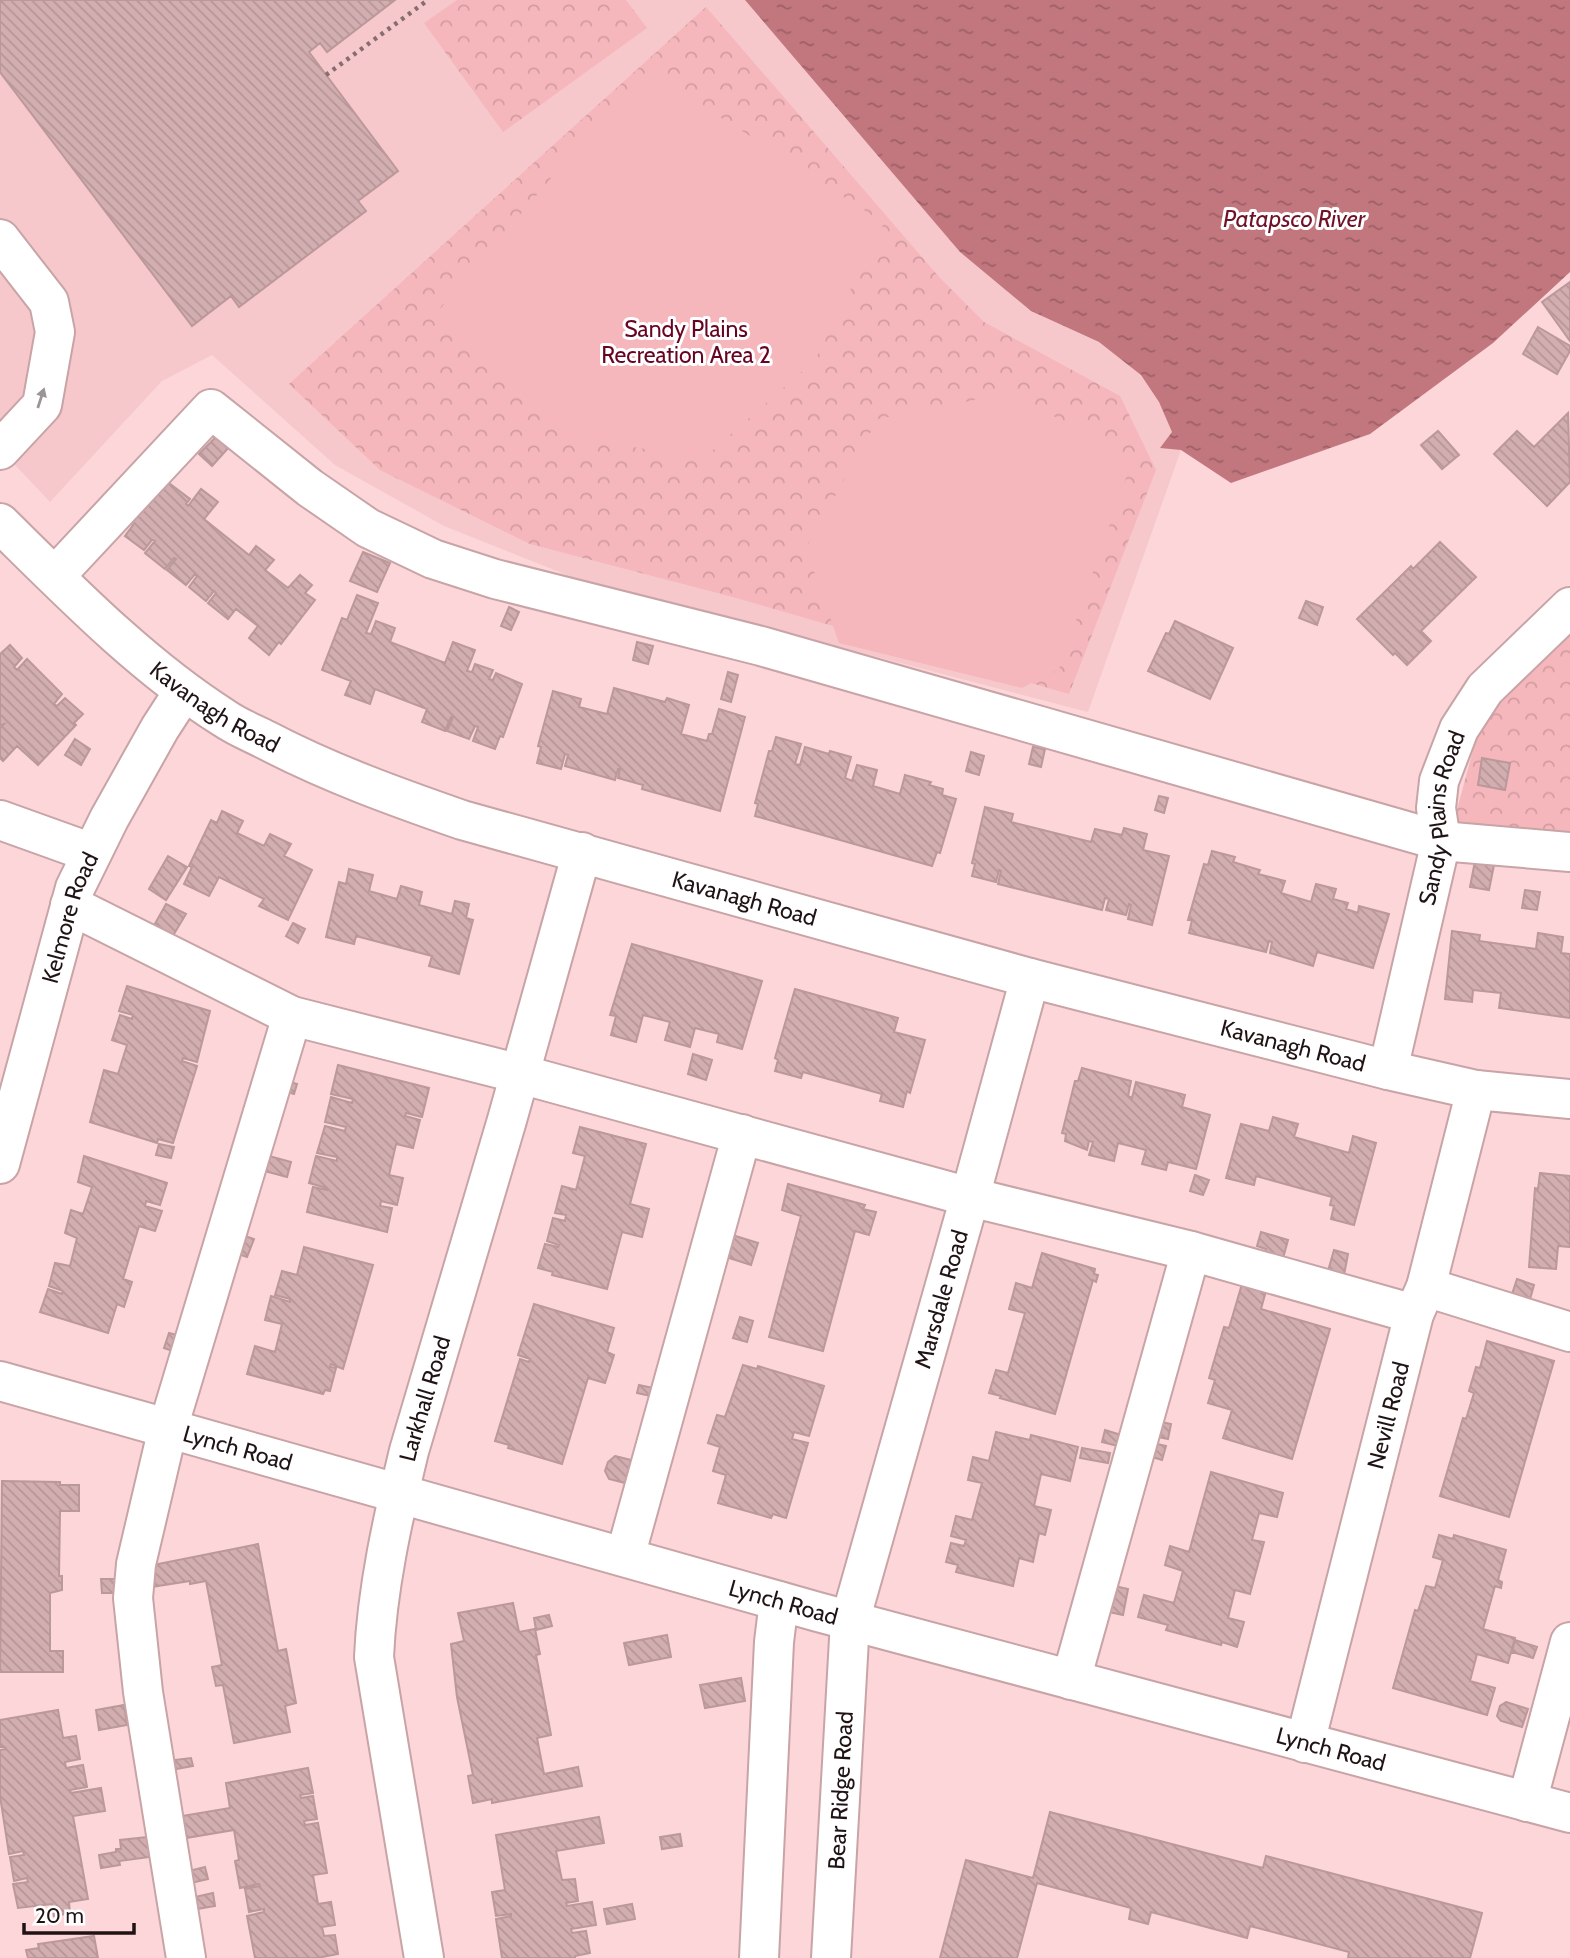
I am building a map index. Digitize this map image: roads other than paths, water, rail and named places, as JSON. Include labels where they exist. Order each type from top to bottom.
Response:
[{"type":"street","points":[[0,239],[49,302],[55,332],[41,405],[0,450]]},
{"type":"street","points":[[55,576],[212,409],[310,488],[369,528],[433,559],[495,579],[761,646],[1441,842],[1570,852]]},
{"type":"street","name":"Kavanagh Road","points":[[0,523],[104,622],[184,691],[226,720],[292,754],[384,792],[462,820],[1030,978],[1476,1090],[1570,1099]]},
{"type":"street","name":"Sandy Plains Road","points":[[1388,1070],[1441,842],[1436,808],[1440,781],[1459,729],[1485,689],[1570,607]]},
{"type":"street","name":"Kelmore Road","points":[[0,1164],[75,888],[108,819],[184,691]]},
{"type":"street","points":[[0,820],[92,853]]},
{"type":"street","name":"Larkhall Road","points":[[424,1958],[374,1657],[376,1621],[399,1493],[422,1406],[582,852]]},
{"type":"street","points":[[70,905],[292,1016],[520,1074],[970,1197],[1191,1251],[1570,1332]]},
{"type":"street","name":"Marsdale Road","points":[[850,1621],[1030,978]]},
{"type":"street","points":[[186,1958],[143,1692],[133,1598],[136,1564],[168,1429],[292,1016]]},
{"type":"street","name":"Nevill Road","points":[[1305,1743],[1476,1090]]},
{"type":"street","points":[[625,1557],[743,1134]]},
{"type":"street","points":[[1071,1680],[1191,1251]]},
{"type":"street","name":"Lynch Road","points":[[0,1381],[850,1621],[1570,1813]]},
{"type":"street","points":[[759,1958],[774,1642],[779,1601]]},
{"type":"street","name":"Bear Ridge Road","points":[[831,1958],[850,1621]]},
{"type":"street","points":[[1527,1802],[1570,1642]]},
{"type":"water","name":"Patapsco River","points":[[745,0],[1570,0],[1570,272],[1493,343],[1370,434],[1231,483],[1181,450],[1160,448],[1172,432],[1159,402],[1141,375],[1099,342],[1031,311],[960,252]]},
{"type":"park label","name":"Sandy Plains Recreation Area 2","points":[[686,342]]}]
